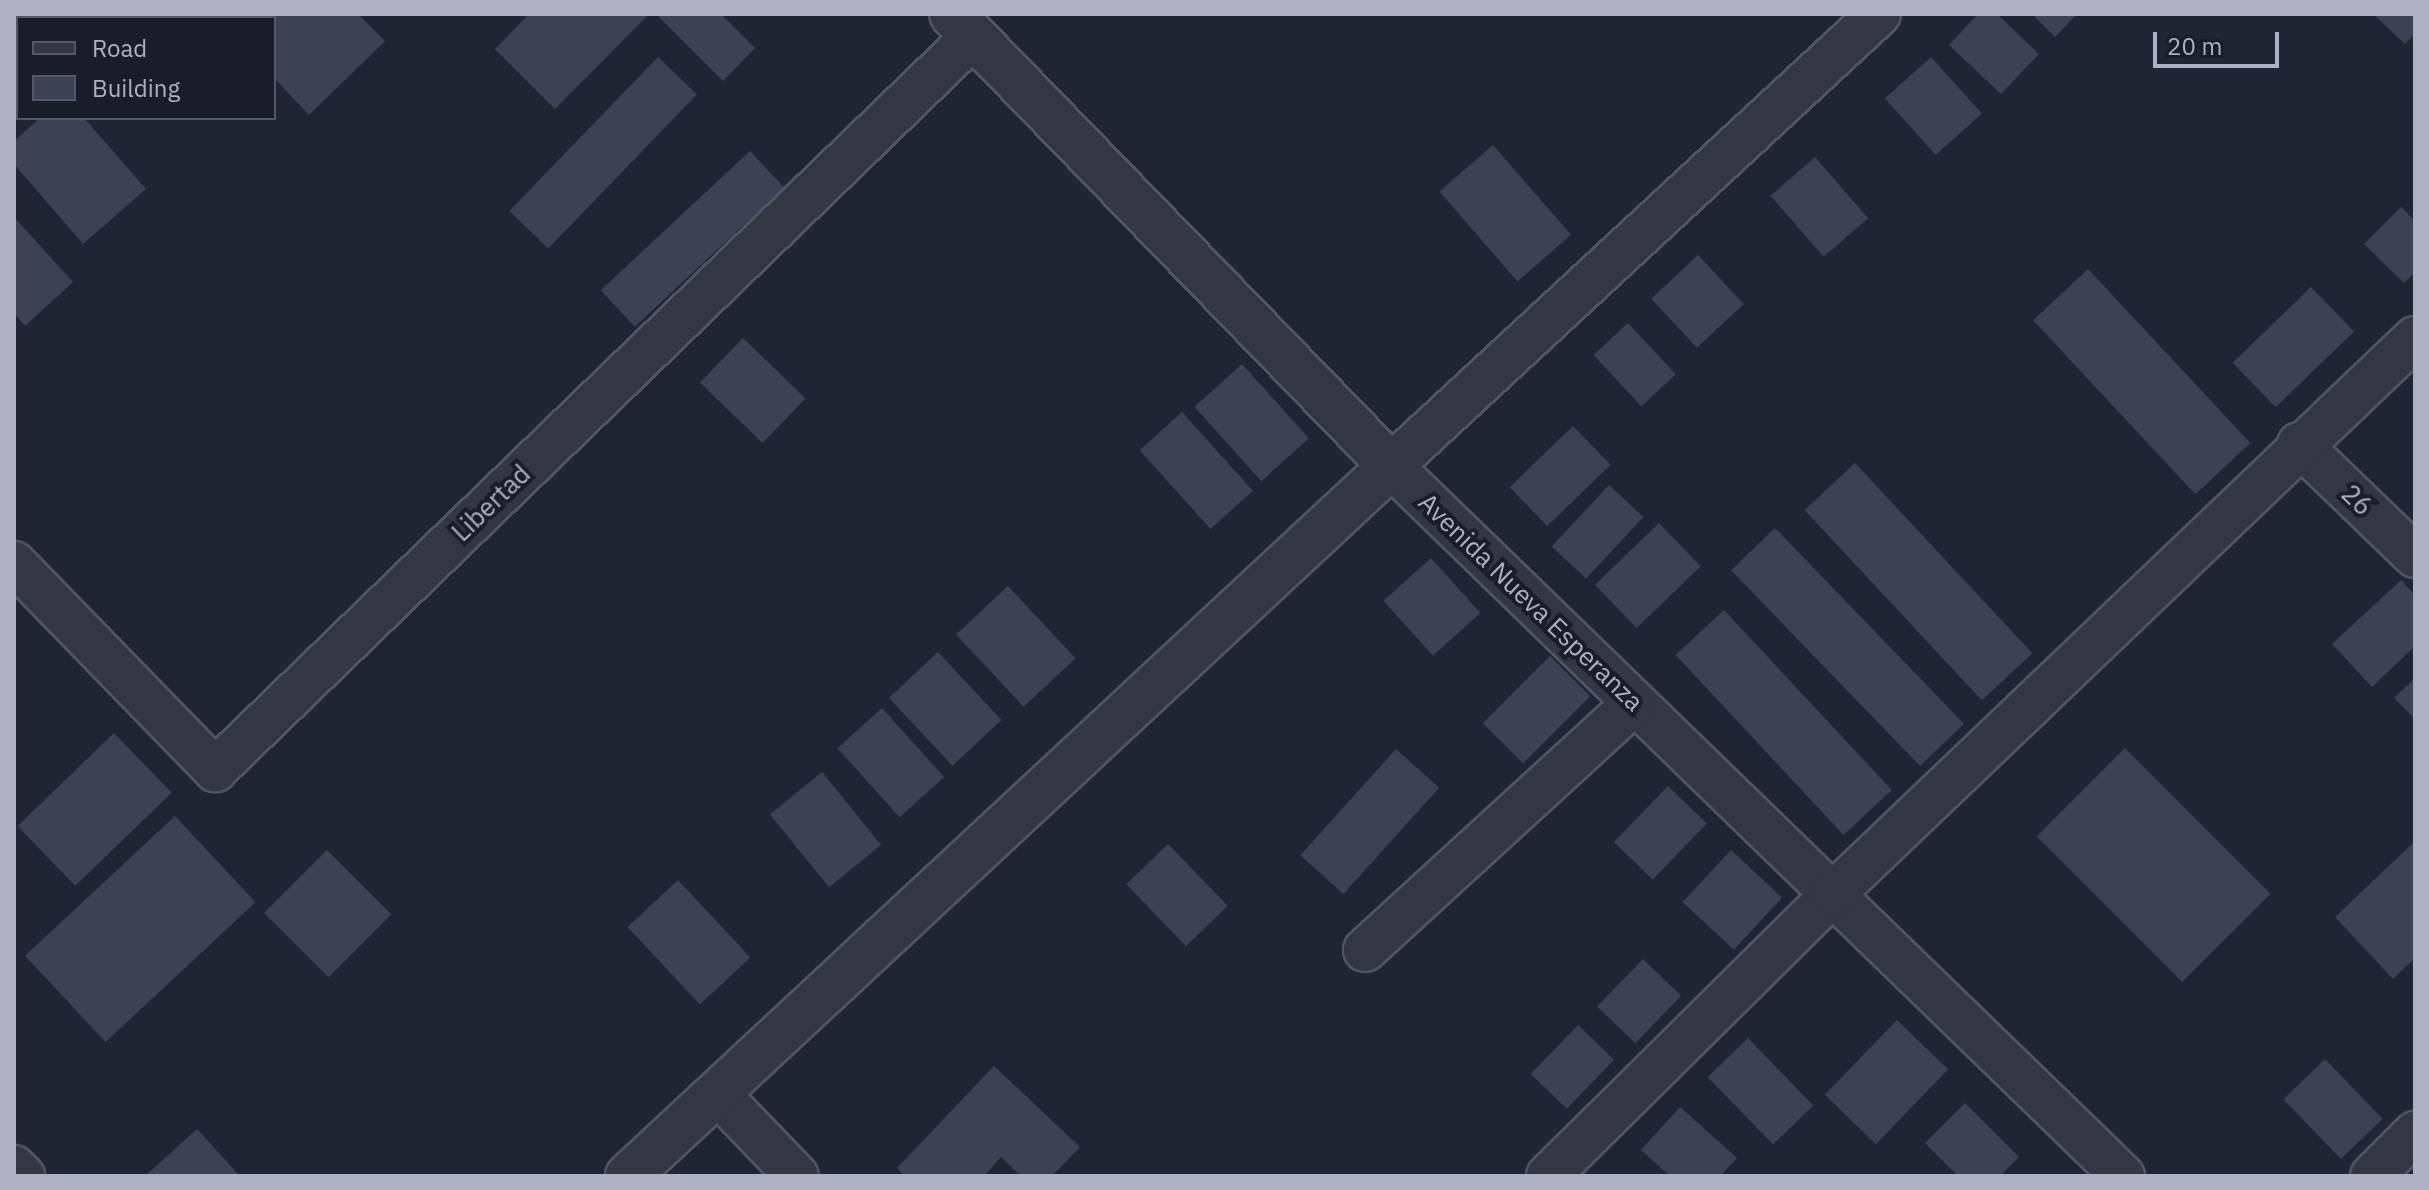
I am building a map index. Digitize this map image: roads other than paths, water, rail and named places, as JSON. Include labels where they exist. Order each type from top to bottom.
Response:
[{"type":"street","points":[[628,1176],[1879,14]]},
{"type":"street","name":"Avenida Nueva Esperanza","points":[[963,25],[1391,466],[2123,1176]]},
{"type":"street","name":"Libertad","points":[[14,563],[215,770],[963,25]]},
{"type":"street","points":[[1548,1176],[1833,894],[2299,444],[2415,338]]},
{"type":"street","name":"26","points":[[2299,444],[2415,556]]},
{"type":"street","points":[[1365,950],[1635,703]]},
{"type":"street","points":[[717,1093],[797,1176]]},
{"type":"street","points":[[2372,1176],[2415,1133]]},
{"type":"street","points":[[14,1167],[23,1176]]}]
